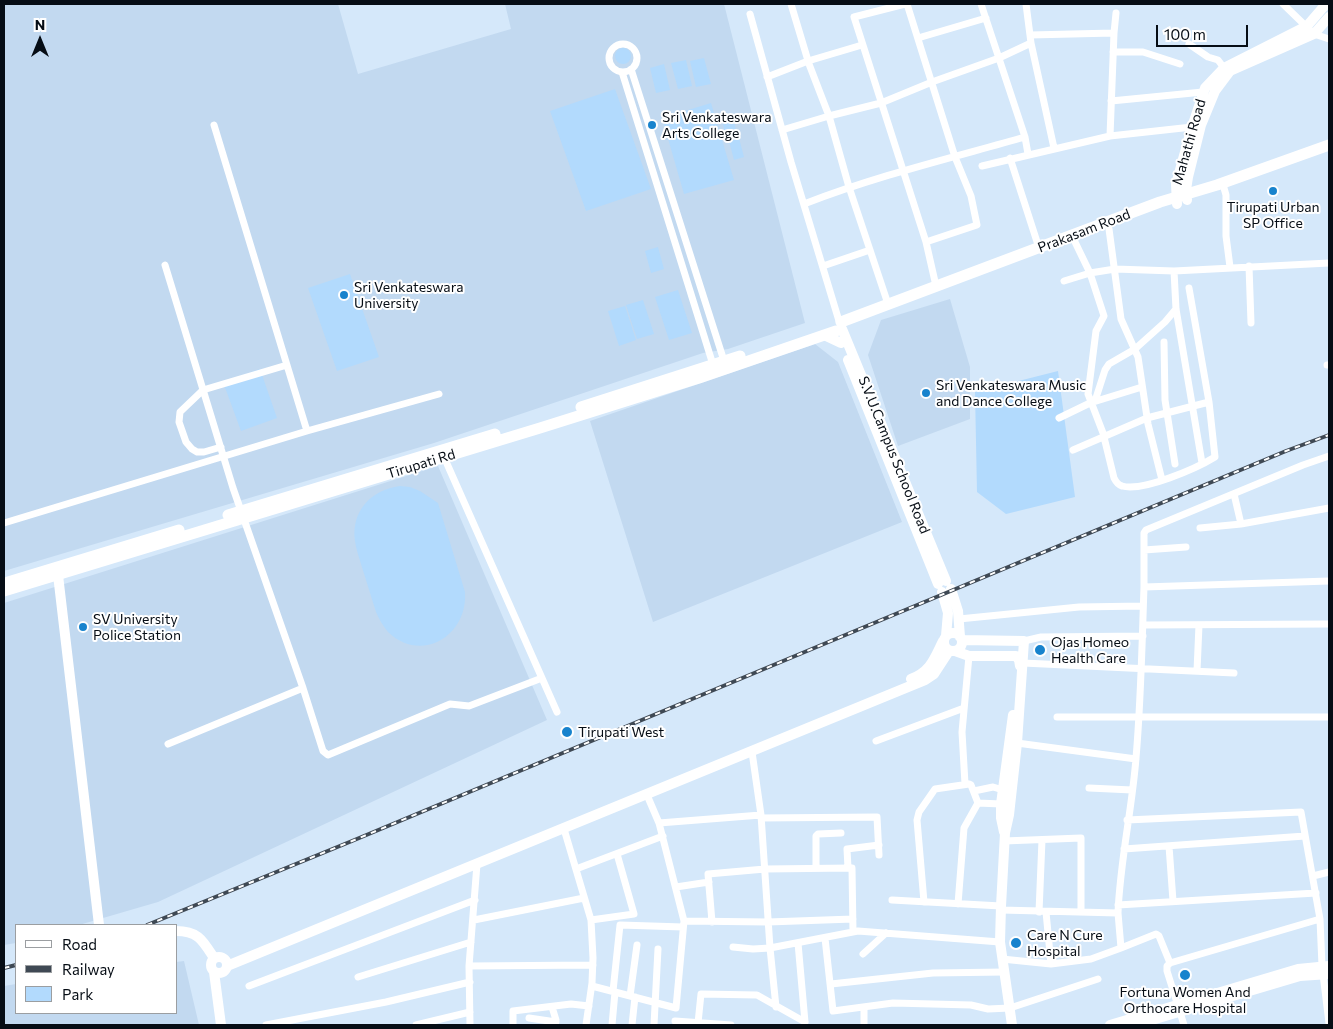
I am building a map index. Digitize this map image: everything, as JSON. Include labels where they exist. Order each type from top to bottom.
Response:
[{"type":"main road","name":"Prakasam Road","points":[[839,327],[888,304],[936,286],[1329,144]]},
{"type":"main road","name":"Prakasam Road","points":[[839,327],[1110,229],[1182,198],[1224,188],[1329,150]]},
{"type":"main road","name":"Tirupati Rd","points":[[720,366],[824,335],[839,327]]},
{"type":"main road","name":"Tirupati Rd","points":[[4,584],[57,571],[522,430],[839,327]]},
{"type":"main road","name":"Tirupati Rd","points":[[242,514],[444,458],[522,430]]},
{"type":"main road","name":"Tirupati Rd","points":[[4,591],[57,571]]},
{"type":"street","points":[[791,4],[808,61],[829,116],[849,187],[888,304]]},
{"type":"street","points":[[926,242],[977,225],[971,196],[955,157],[906,4],[854,17],[926,242],[936,286]]},
{"type":"street","points":[[981,4],[1025,137],[1028,154]]},
{"type":"street","points":[[1026,4],[1030,39],[1054,148]]},
{"type":"street","points":[[1283,4],[1314,34],[1329,39]]},
{"type":"street","name":"Mahathi Road","points":[[1182,198],[1176,184],[1203,92],[1209,83],[1224,68],[1306,26],[1326,4]]},
{"type":"street","points":[[1110,136],[1116,13]]},
{"type":"street","points":[[750,14],[839,327]]},
{"type":"street","name":"Mahathi Road","points":[[1182,198],[1201,125],[1215,90],[1230,71],[1314,34],[1329,17]]},
{"type":"street","points":[[918,38],[986,18]]},
{"type":"street","points":[[782,130],[881,103],[999,58],[1030,39],[1114,33]]},
{"type":"street","points":[[618,44],[629,44],[636,50],[637,60],[632,69],[622,72],[613,68],[609,59],[610,51],[618,44]]},
{"type":"street","points":[[1189,44],[1208,57],[1218,60],[1224,68]]},
{"type":"street","points":[[767,77],[808,61],[862,45]]},
{"type":"street","points":[[1113,52],[1143,52],[1180,64]]},
{"type":"street","points":[[632,69],[720,366]]},
{"type":"street","points":[[622,72],[720,366]]},
{"type":"street","points":[[1111,101],[1203,92]]},
{"type":"street","points":[[214,125],[307,430]]},
{"type":"street","points":[[982,166],[1110,136],[1192,127]]},
{"type":"street","points":[[804,204],[849,187],[1025,137]]},
{"type":"street","points":[[1010,158],[1039,248]]},
{"type":"street","points":[[1224,188],[1226,195],[1226,236],[1230,267]]},
{"type":"street","points":[[1110,229],[1121,318],[1138,358],[1147,418],[1162,480]]},
{"type":"street","points":[[1075,242],[1090,272],[1104,316],[1096,331],[1088,390],[1117,484],[1130,487],[1157,483],[1214,458],[1216,455],[1209,402],[1189,288]]},
{"type":"street","points":[[823,266],[870,250]]},
{"type":"street","points":[[1064,281],[1090,272],[1115,269],[1174,271],[1329,263]]},
{"type":"street","points":[[165,266],[242,514],[322,751],[328,755],[450,704],[469,706],[542,678]]},
{"type":"street","points":[[1249,266],[1251,323]]},
{"type":"street","points":[[1174,271],[1176,308],[1202,463]]},
{"type":"street","points":[[1092,402],[1109,364],[1135,349],[1165,322],[1176,308]]},
{"type":"street","name":"S.V.U.Campus School Road","points":[[839,327],[841,342],[944,587],[958,611],[961,638]]},
{"type":"street","name":"S.V.U.Campus School Road","points":[[839,327],[944,587],[948,613],[944,638]]},
{"type":"street","points":[[824,335],[841,342]]},
{"type":"street","points":[[1164,342],[1167,413],[1175,464]]},
{"type":"street","points":[[221,448],[204,452],[197,452],[192,449],[186,442],[179,422],[180,412],[203,390],[288,365]]},
{"type":"street","points":[[1059,418],[1092,402],[1142,387]]},
{"type":"street","points":[[4,523],[307,430],[439,394]]},
{"type":"street","points":[[1073,450],[1147,418],[1209,402]]},
{"type":"street","points":[[1121,948],[1118,909],[1127,820],[1136,760],[1142,668],[1144,533],[1146,530],[1329,456]]},
{"type":"street","points":[[444,458],[557,712]]},
{"type":"street","points":[[1234,494],[1241,524]]},
{"type":"street","points":[[1200,528],[1241,524],[1329,508]]},
{"type":"street","points":[[1144,550],[1186,548]]},
{"type":"street","points":[[57,571],[100,924]]},
{"type":"street","points":[[1144,587],[1329,581]]},
{"type":"street","points":[[959,618],[1079,607],[1143,606]]},
{"type":"street","points":[[1144,625],[1329,624]]},
{"type":"street","points":[[1197,671],[1199,625]]},
{"type":"street","points":[[226,963],[922,674],[929,668],[944,638],[953,633],[961,638],[1024,641],[1042,637],[1143,636]]},
{"type":"street","points":[[944,638],[945,647],[969,656],[1011,655],[1016,656],[1019,660],[1001,804],[1000,818],[1004,837]]},
{"type":"street","points":[[226,963],[478,864],[926,680],[934,674],[952,651],[960,648],[961,638]]},
{"type":"street","points":[[1012,1025],[1000,942],[1000,908],[1004,837],[1009,815],[1017,743],[1024,641]]},
{"type":"street","points":[[965,784],[962,732],[969,656]]},
{"type":"street","points":[[1023,663],[1234,673]]},
{"type":"street","points":[[168,744],[302,688]]},
{"type":"street","points":[[876,741],[964,708]]},
{"type":"street","points":[[1057,717],[1329,717]]},
{"type":"street","points":[[1017,743],[1136,760]]},
{"type":"street","points":[[752,752],[761,816],[776,1007]]},
{"type":"street","points":[[924,902],[918,814],[934,790],[970,784],[978,803],[964,828],[958,904]]},
{"type":"street","points":[[974,792],[993,787],[1003,790]]},
{"type":"street","points":[[1089,788],[1132,790]]},
{"type":"street","points":[[647,794],[660,823],[684,924],[675,1023],[731,1025]]},
{"type":"street","points":[[978,803],[1001,804]]},
{"type":"street","points":[[1127,820],[1301,812],[1316,893],[1326,970],[1329,1024],[1326,1025]]},
{"type":"street","points":[[660,823],[761,816],[877,816],[879,856]]},
{"type":"street","points":[[564,829],[591,920],[593,965],[586,1025]]},
{"type":"street","points":[[816,868],[816,836],[818,834],[841,833]]},
{"type":"street","points":[[576,869],[663,836]]},
{"type":"street","points":[[1124,849],[1305,836]]},
{"type":"street","points":[[1004,837],[1042,840],[1081,838],[1081,912]]},
{"type":"street","points":[[1042,840],[1043,912],[1052,964]]},
{"type":"street","points":[[848,868],[847,849],[879,845]]},
{"type":"street","points":[[1169,846],[1173,901]]},
{"type":"street","points":[[591,920],[634,914],[617,854]]},
{"type":"street","points":[[470,1025],[469,966],[478,864]]},
{"type":"street","points":[[712,922],[708,874],[764,869],[852,868],[853,932]]},
{"type":"street","points":[[1313,876],[1329,872]]},
{"type":"street","points":[[676,887],[709,882]]},
{"type":"street","points":[[892,900],[1043,912],[1081,912],[1173,901],[1316,893]]},
{"type":"street","points":[[474,920],[584,898]]},
{"type":"street","points":[[249,986],[475,900]]},
{"type":"street","points":[[612,1025],[620,925],[853,919]]},
{"type":"street","points":[[1184,1025],[1168,971],[1167,966],[1170,962],[1320,919]]},
{"type":"street","points":[[178,931],[187,931],[199,937],[214,958]]},
{"type":"street","points":[[733,947],[770,948],[853,932],[1000,942]]},
{"type":"street","points":[[863,954],[886,933]]},
{"type":"street","points":[[1002,959],[1052,964],[1091,959],[1156,934],[1159,936],[1170,962]]},
{"type":"street","points":[[825,938],[833,1011],[893,1003],[971,1005],[988,1009],[1010,1008],[1098,979]]},
{"type":"street","points":[[358,977],[471,942]]},
{"type":"street","points":[[701,1024],[701,994],[757,995],[805,1022],[798,943]]},
{"type":"street","points":[[632,1025],[637,945]]},
{"type":"street","points":[[654,1025],[658,949]]},
{"type":"street","points":[[214,958],[220,957],[226,963]]},
{"type":"street","points":[[214,958],[211,967],[214,972],[221,1025]]},
{"type":"street","points":[[214,972],[224,972],[226,963]]},
{"type":"street","points":[[469,966],[593,965]]},
{"type":"street","points":[[1110,1025],[1326,970]]},
{"type":"street","points":[[831,984],[934,973],[1004,972]]},
{"type":"street","points":[[266,1025],[386,1002],[470,982]]},
{"type":"street","points":[[592,986],[676,1008]]},
{"type":"street","points":[[513,1025],[513,1011],[571,1004],[589,1006]]},
{"type":"street","points":[[528,1010],[529,1021],[556,1024],[552,1007]]},
{"type":"street","points":[[864,1007],[864,1025]]},
{"type":"street","points":[[1135,1025],[1179,1008]]},
{"type":"street","points":[[416,1025],[470,1012]]},
{"type":"shaded area","name":"Sri Venkateswara University","points":[[4,4],[338,4],[358,74],[511,29],[505,4],[724,4],[805,323],[728,349],[703,353],[434,443],[4,571]]},
{"type":"shaded area","name":"Sri Venkateswara Music and Dance College","points":[[950,299],[970,367],[970,419],[898,446],[868,355],[881,320]]},
{"type":"shaded area","points":[[815,344],[838,362],[902,522],[653,622],[590,421]]},
{"type":"shaded area","points":[[438,466],[547,720],[158,902],[82,924],[15,924],[15,943],[4,945],[4,603]]},
{"type":"shaded area","points":[[184,961],[199,1025],[4,1025],[4,986],[15,984],[15,1014],[178,1014],[178,962]]},
{"type":"green space","points":[[620,48],[626,48],[631,53],[629,62],[620,64],[615,59],[615,53]]},
{"type":"green space","points":[[704,58],[711,84],[696,87],[690,61]]},
{"type":"green space","points":[[686,60],[692,86],[678,89],[671,63]]},
{"type":"green space","points":[[664,64],[670,90],[656,93],[650,68]]},
{"type":"green space","points":[[615,89],[651,189],[586,211],[550,111]]},
{"type":"green space","points":[[711,103],[734,180],[684,194],[662,118]]},
{"type":"green space","points":[[732,114],[737,134],[726,136],[721,117]]},
{"type":"green space","points":[[739,138],[744,157],[734,160],[729,141]]},
{"type":"green space","points":[[658,247],[664,269],[651,273],[645,251]]},
{"type":"green space","points":[[350,274],[379,357],[337,371],[308,288]]},
{"type":"green space","points":[[678,290],[692,333],[669,340],[655,297]]},
{"type":"green space","points":[[643,300],[654,334],[637,339],[626,305]]},
{"type":"green space","points":[[625,306],[636,340],[619,346],[608,311]]},
{"type":"green space","points":[[260,369],[277,418],[241,431],[223,382]]},
{"type":"green space","points":[[1058,371],[1075,497],[1006,514],[977,492],[975,392]]},
{"type":"green space","points":[[400,486],[420,491],[438,503],[465,592],[464,608],[459,621],[451,632],[440,641],[428,645],[414,645],[401,641],[384,627],[376,612],[355,544],[356,520],[365,504],[380,492]]},
{"type":"railway","points":[[149,924],[1286,451],[1329,435]]},
{"type":"railway","points":[[4,968],[15,965]]},
{"type":"place","name":"Sri Venkateswara Arts College","points":[[652,125]]},
{"type":"place","name":"Tirupati Urban SP Office","points":[[1273,191]]},
{"type":"place","name":"Sri Venkateswara University","points":[[344,295]]},
{"type":"place","name":"Sri Venkateswara Music and Dance College","points":[[926,393]]},
{"type":"place","name":"SV University Police Station","points":[[83,627]]},
{"type":"place","name":"Ojas Homeo Health Care","points":[[1040,650]]},
{"type":"place","name":"Tirupati West","points":[[567,732]]},
{"type":"place","name":"Care N Cure Hospital","points":[[1016,943]]},
{"type":"place","name":"Fortuna Women And Orthocare Hospital","points":[[1185,975]]}]
